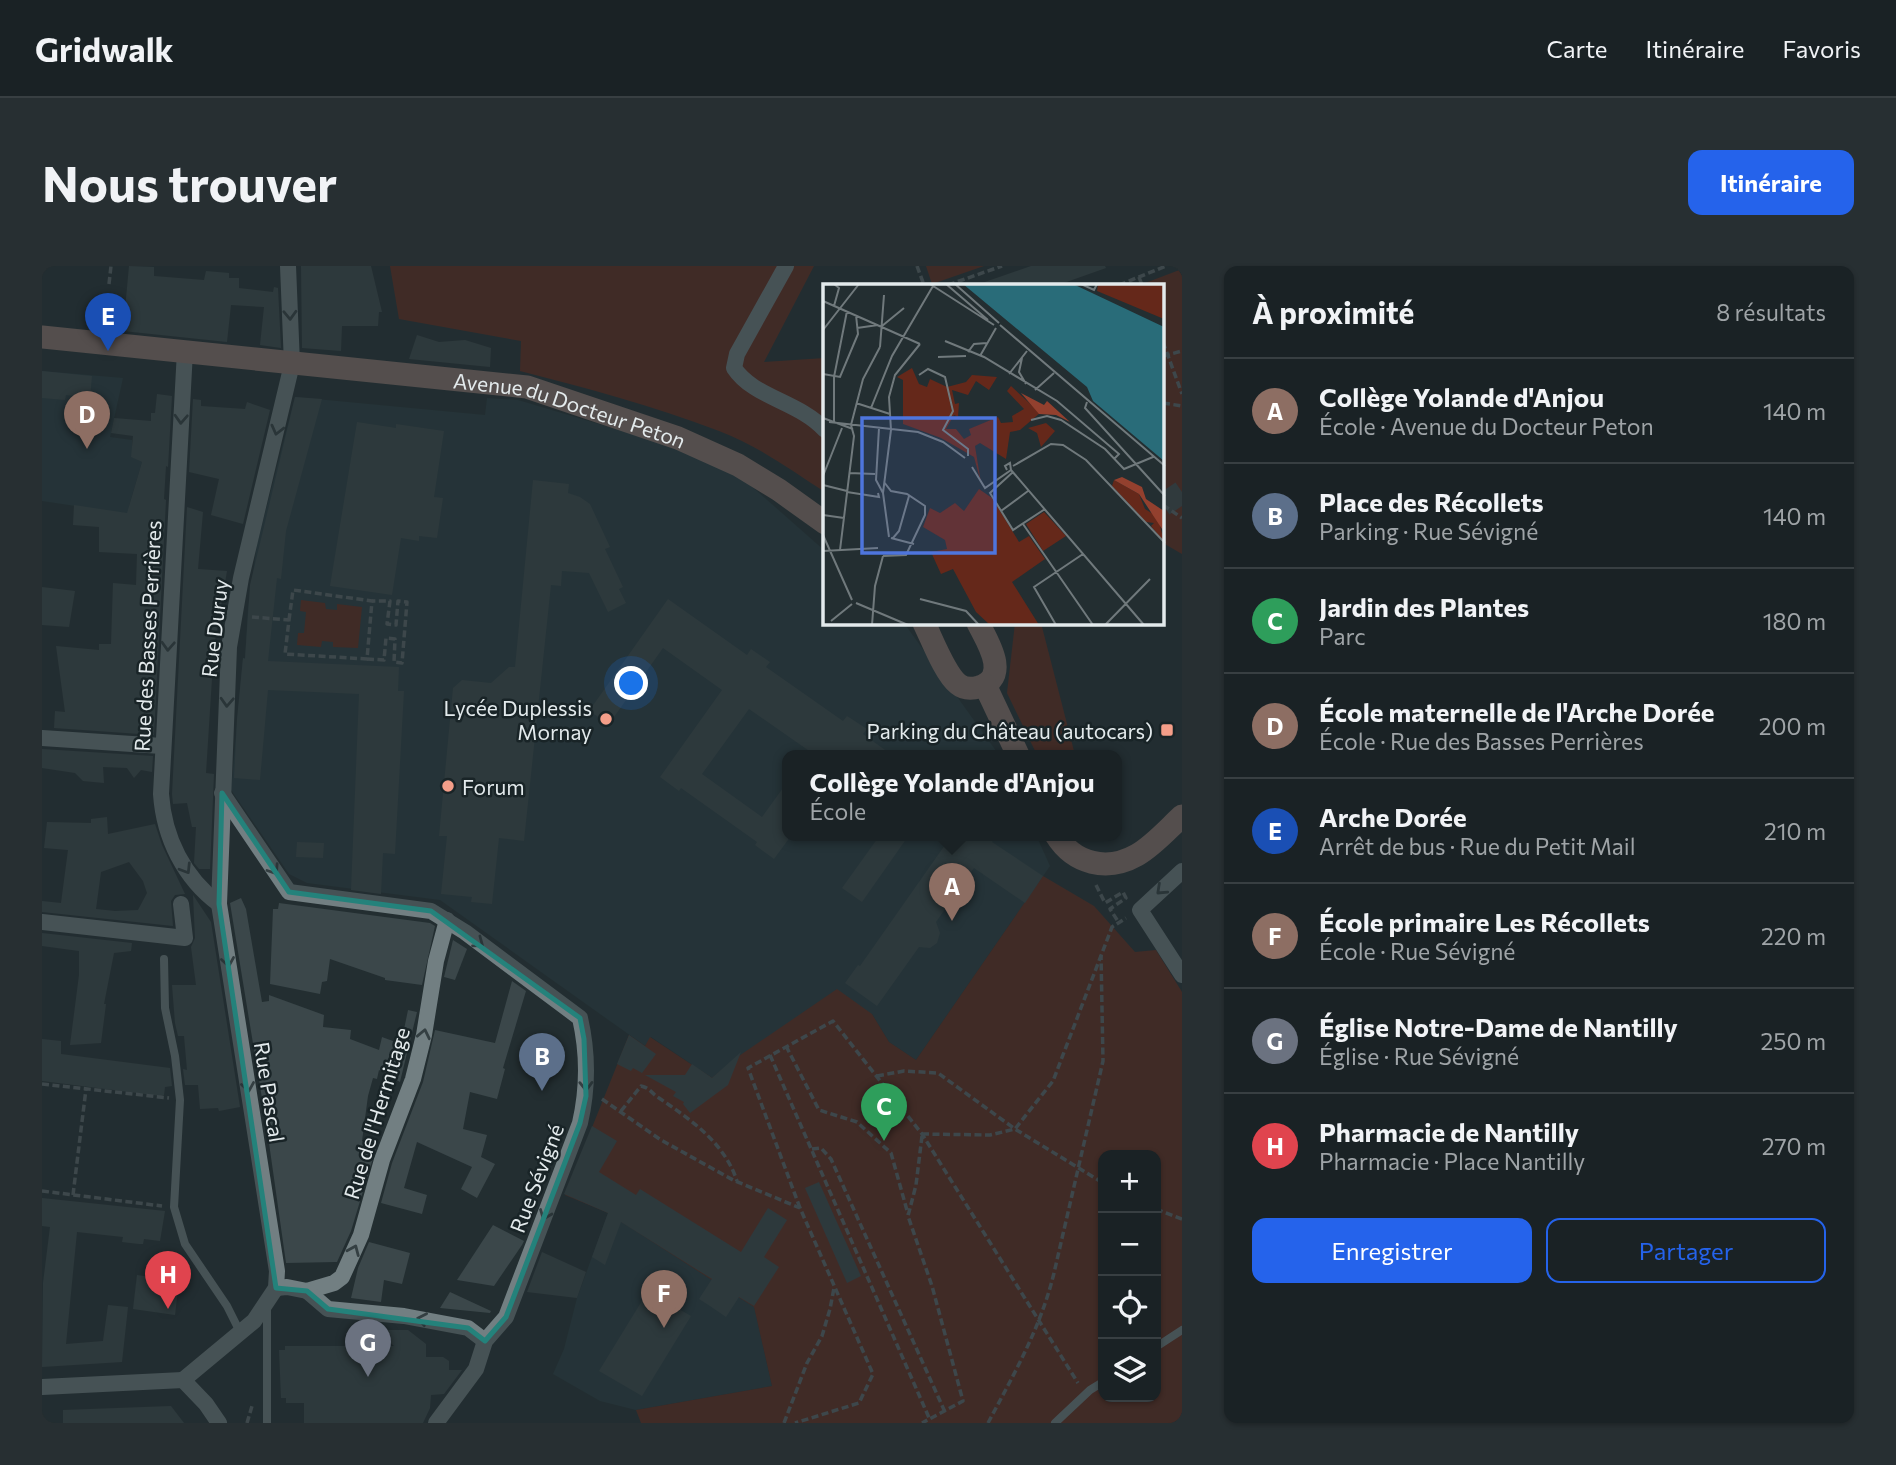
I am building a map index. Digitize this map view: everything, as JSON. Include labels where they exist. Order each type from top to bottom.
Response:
[{"type":"street","name":"Rue Duruy","points":[[219,904],[229,647],[241,578],[292,364],[288,266]]},
{"type":"street","points":[[786,266],[737,355],[734,369],[750,386],[793,405],[823,428]]},
{"type":"street","name":"Avenue du Docteur Peton","points":[[42,337],[527,387],[678,438],[738,466],[779,490],[823,522]]},
{"type":"street","name":"Rue des Basses Perrières","points":[[185,351],[161,794],[166,830],[190,876],[203,892],[219,904]]},
{"type":"street","points":[[925,625],[957,683],[975,688],[985,685],[994,674],[995,659],[982,625]]},
{"type":"street","points":[[985,685],[1016,750]]},
{"type":"street","points":[[42,738],[162,746]]},
{"type":"street","points":[[222,793],[289,892],[431,911],[447,920]]},
{"type":"street","points":[[1060,841],[1077,858],[1096,864],[1119,862],[1144,850],[1182,816]]},
{"type":"street","points":[[1182,871],[1140,910],[1182,975]]},
{"type":"street","points":[[42,922],[185,938],[181,904]]},
{"type":"street","name":"Rue Pascal","points":[[219,904],[277,1271],[276,1287]]},
{"type":"street","name":"Rue Sévigné","points":[[436,1423],[476,1369],[485,1341],[506,1317],[580,1123],[586,1096],[584,1039],[580,1018],[447,920]]},
{"type":"street","name":"Rue de l'Hermitage","points":[[307,1292],[334,1283],[342,1277],[361,1234],[382,1160],[413,1079],[424,1035],[436,961],[447,920]]},
{"type":"street","points":[[42,1387],[183,1380],[254,1321],[276,1287],[307,1292],[328,1309],[404,1315],[468,1328],[485,1341]]},
{"type":"street","points":[[183,1380],[206,1404],[219,1423]]},
{"type":"lane","points":[[164,959],[165,1008],[175,1056],[180,1100],[174,1207],[185,1244],[227,1306],[240,1332]]},
{"type":"lane","points":[[267,1303],[267,1423]]},
{"type":"lane","points":[[1161,1344],[1182,1330]]},
{"type":"lane","points":[[1055,1423],[1098,1386]]},
{"type":"path","points":[[109,284],[111,266]]},
{"type":"path","points":[[917,266],[924,284]]},
{"type":"path","points":[[951,284],[1002,266]]},
{"type":"path","points":[[1122,284],[1167,266]]},
{"type":"path","points":[[1139,277],[1142,284]]},
{"type":"path","points":[[1164,345],[1182,394]]},
{"type":"path","points":[[1164,356],[1182,351]]},
{"type":"path","points":[[1164,403],[1182,406]]},
{"type":"path","points":[[1164,506],[1182,517]]},
{"type":"path","points":[[293,590],[372,601],[390,601],[387,624],[396,625],[398,601],[407,602],[407,633],[402,663],[394,662],[395,639],[386,639],[384,660],[285,654],[293,590]]},
{"type":"path","points":[[367,659],[372,601]]},
{"type":"path","points":[[248,616],[289,620]]},
{"type":"path","points":[[1096,886],[1105,903],[1123,892],[1126,898],[1110,909],[1119,923]]},
{"type":"path","points":[[922,1134],[990,1135],[1015,1129],[1053,1081],[1112,927],[1140,910]]},
{"type":"path","points":[[988,1423],[1022,1359],[1047,1301],[1079,1170],[1103,1061],[1101,955]]},
{"type":"path","points":[[795,1423],[859,1403],[873,1374],[800,1208],[748,1068],[833,1021],[922,1134],[1085,1395]]},
{"type":"path","points":[[786,1046],[819,1110],[857,1122],[891,1153],[908,1216],[932,1286],[962,1401],[922,1423]]},
{"type":"path","points":[[770,1055],[930,1420]]},
{"type":"path","points":[[876,1076],[904,1071],[938,1073],[1015,1129],[1098,1180]]},
{"type":"path","points":[[42,1084],[180,1100]]},
{"type":"path","points":[[621,1111],[641,1086],[649,1088],[656,1097],[673,1105],[716,1143],[732,1167],[737,1182]]},
{"type":"path","points":[[73,1195],[86,1089]]},
{"type":"path","points":[[586,1096],[603,1099],[661,1140],[737,1182],[800,1208]]},
{"type":"path","points":[[908,1216],[916,1185],[922,1134]]},
{"type":"path","points":[[812,1149],[821,1148],[831,1159],[945,1412]]},
{"type":"path","points":[[42,1191],[174,1207]]},
{"type":"path","points":[[1161,1211],[1182,1219]]},
{"type":"path","points":[[784,1423],[807,1363],[822,1336],[834,1286]]},
{"type":"path","points":[[247,1423],[254,1400]]},
{"type":"highlighted area","points":[[222,793],[289,892],[431,911],[580,1018],[584,1039],[586,1096],[580,1123],[506,1317],[485,1341],[468,1328],[328,1309],[307,1291],[276,1288],[219,904]]},
{"type":"shaded area","points":[[390,266],[814,266],[764,362],[823,358],[823,491],[760,451],[719,431],[645,406],[520,371],[521,341],[399,319]]},
{"type":"shaded area","points":[[926,266],[984,266],[932,284]]},
{"type":"shaded area","points":[[1182,269],[1182,554],[1164,544],[1164,284],[1143,284]]},
{"type":"shaded area","points":[[42,371],[123,378],[110,437],[132,440],[132,457],[142,462],[129,514],[42,501]]},
{"type":"shaded area","name":"Lycée Duplessis Mornay","points":[[295,397],[485,415],[487,398],[518,400],[723,461],[823,549],[823,625],[905,625],[995,750],[782,750],[782,841],[1039,841],[1050,866],[916,1060],[889,1042],[872,1014],[712,1078],[651,1037],[645,1046],[440,900],[307,883],[289,874],[231,790],[248,609],[257,544]]},
{"type":"shaded area","points":[[301,600],[325,603],[326,609],[337,610],[337,604],[362,607],[358,648],[333,647],[333,642],[322,641],[321,647],[297,645],[298,633],[304,633],[306,612],[300,611]]},
{"type":"shaded area","points":[[1015,625],[1042,625],[1074,750],[1035,750],[1007,693]]},
{"type":"shaded area","points":[[1043,876],[1094,906],[1135,952],[1156,950],[1182,992],[1182,1423],[641,1423],[636,1410],[772,1386],[754,1307],[617,1219],[618,1217],[565,1195],[629,1035],[645,1046],[650,1037],[712,1078],[736,1058],[837,989],[872,1014],[889,1042],[916,1060]]},
{"type":"shaded area","points":[[608,1213],[754,1306],[772,1386],[636,1410],[600,1401],[553,1374],[564,1349],[577,1298]]},
{"type":"building","points":[[129,266],[154,267],[154,276],[204,280],[206,271],[229,273],[229,278],[239,278],[239,288],[273,292],[274,287],[278,288],[281,348],[260,345],[264,307],[231,305],[227,342],[123,331]]},
{"type":"building","points":[[301,266],[371,266],[382,312],[379,312],[378,326],[342,326],[341,351],[302,348]]},
{"type":"building","points":[[1031,266],[1106,268],[1061,284],[982,283]]},
{"type":"building","points":[[417,335],[439,342],[465,340],[491,348],[490,367],[409,359]]},
{"type":"building","points":[[42,371],[92,376],[90,398],[66,395],[65,400],[42,398]]},
{"type":"building","points":[[157,394],[172,396],[164,499],[154,735],[54,728],[55,711],[65,712],[56,646],[99,650],[99,644],[111,644],[113,583],[136,585],[137,554],[99,552],[99,527],[73,525],[74,505],[127,513],[142,462],[131,457],[133,436],[111,433],[114,418],[151,421],[151,413],[155,413]]},
{"type":"building","points":[[295,397],[322,399],[286,531],[281,579],[277,578],[268,661],[399,667],[398,691],[404,691],[395,854],[383,853],[381,894],[351,890],[359,694],[268,690],[260,780],[234,778],[250,585]]},
{"type":"building","points":[[193,399],[201,400],[201,406],[245,409],[247,402],[270,410],[243,524],[211,515],[219,479],[189,472]]},
{"type":"building","points":[[357,422],[444,431],[434,497],[443,498],[437,538],[419,536],[419,541],[401,538],[392,595],[330,586]]},
{"type":"building","points":[[533,480],[569,484],[568,493],[590,504],[610,547],[605,549],[623,587],[619,589],[626,603],[608,612],[589,573],[562,571],[561,586],[551,585],[524,841],[499,838],[492,904],[471,902],[472,897],[441,894],[447,836],[439,836],[453,688],[462,680],[491,683],[509,667],[515,667]]},
{"type":"building","points":[[187,507],[203,512],[198,569],[227,571],[214,647],[206,773],[214,774],[210,869],[199,869],[194,863],[196,827],[192,827],[187,803],[173,804],[172,794]]},
{"type":"building","points":[[42,587],[75,591],[69,627],[42,625]]},
{"type":"building","points":[[668,599],[747,655],[751,649],[770,662],[766,667],[843,721],[847,716],[867,729],[863,734],[885,750],[808,750],[749,709],[702,774],[762,817],[782,789],[782,841],[787,841],[774,859],[755,845],[757,842],[681,788],[679,791],[660,777],[722,690],[663,648],[609,724],[589,711]]},
{"type":"building","points":[[42,749],[153,756],[152,772],[141,770],[134,778],[127,768],[103,767],[104,783],[83,781],[75,773],[42,768]]},
{"type":"building","points":[[107,817],[108,834],[155,824],[185,894],[175,895],[171,901],[173,926],[42,912],[42,901],[61,903],[68,850],[44,848],[47,822],[91,823],[91,819]],"holes":[[[129,862],[143,881],[147,893],[138,910],[96,909],[101,872]]]},
{"type":"building","points":[[876,841],[905,841],[862,902],[842,888]]},
{"type":"building","points":[[948,841],[993,841],[1043,876],[1025,903],[974,868],[936,922],[940,933],[937,943],[930,948],[919,947],[877,1006],[845,983],[858,965],[860,966]]},
{"type":"building","points":[[297,842],[324,843],[323,858],[296,857]]},
{"type":"building","points":[[193,895],[211,922],[240,1107],[219,1111],[218,1108],[200,1109],[198,1085],[185,1085],[183,1069],[187,1070],[184,1036],[178,1036],[175,1023],[172,985],[196,985],[191,947],[195,938]]},
{"type":"building","points":[[241,898],[246,909],[262,1002],[269,1001],[269,995],[324,1015],[323,1027],[351,1030],[350,1039],[379,1050],[382,1037],[401,1044],[408,1010],[417,1012],[400,1082],[379,1070],[377,1079],[373,1078],[362,1141],[377,1145],[351,1231],[337,1262],[286,1263],[230,903]]},
{"type":"building","points":[[279,903],[430,923],[435,926],[422,985],[385,980],[330,959],[327,981],[322,982],[320,994],[270,984],[273,909],[278,909]]},
{"type":"building","points":[[42,933],[132,943],[131,951],[114,953],[104,1004],[101,1043],[70,1045],[79,975],[79,951],[42,946]]},
{"type":"building","points":[[453,940],[467,949],[455,980],[444,977]]},
{"type":"building","points":[[512,981],[526,991],[503,1068],[505,1069],[497,1099],[470,1092],[463,1129],[487,1135],[481,1157],[495,1164],[477,1198],[461,1189],[472,1167],[417,1142],[404,1188],[427,1195],[422,1214],[381,1203],[392,1163],[423,1082],[435,1030],[495,1043]]},
{"type":"building","points":[[629,1035],[656,1054],[642,1073],[617,1064]]},
{"type":"building","points":[[42,1039],[61,1041],[61,1054],[170,1068],[172,1086],[165,1087],[164,1095],[161,1096],[42,1081]]},
{"type":"building","points":[[741,1052],[728,1085],[690,1113],[684,1102],[673,1096],[676,1092],[645,1075],[685,1075],[692,1064],[712,1078]]},
{"type":"building","points":[[592,1126],[617,1141],[599,1172],[636,1195],[640,1189],[741,1252],[768,1208],[787,1220],[764,1257],[779,1267],[754,1306],[739,1297],[726,1317],[699,1299],[712,1279],[621,1222],[605,1265],[592,1257],[608,1213],[564,1194]]},
{"type":"building","points":[[819,1182],[861,1276],[847,1283],[805,1188]]},
{"type":"building","points":[[42,1198],[165,1211],[160,1241],[144,1239],[143,1244],[139,1244],[122,1242],[123,1237],[77,1232],[66,1344],[103,1341],[108,1305],[128,1307],[122,1362],[42,1367],[43,1283],[50,1227],[42,1226]]},
{"type":"building","points":[[493,1225],[524,1241],[522,1245],[494,1286],[457,1280]]},
{"type":"building","points":[[369,1242],[410,1253],[402,1284],[384,1280],[381,1302],[351,1298],[358,1268]]},
{"type":"building","points":[[542,1252],[586,1272],[577,1298],[527,1292]]},
{"type":"building","points":[[137,1275],[179,1281],[175,1315],[133,1309]]},
{"type":"building","points":[[648,1291],[691,1316],[642,1396],[599,1371]]},
{"type":"building","points":[[450,1292],[491,1311],[440,1308]]},
{"type":"building","points":[[376,1330],[408,1330],[426,1344],[426,1357],[443,1357],[449,1361],[449,1370],[462,1370],[444,1394],[431,1395],[430,1408],[423,1423],[304,1423],[304,1403],[286,1403],[286,1398],[281,1398],[279,1350],[285,1350],[285,1346],[394,1346]]},
{"type":"building","points":[[171,1406],[184,1423],[63,1423],[63,1410]]},
{"type":"tunnel","points":[[1164,504],[1182,492]]},
{"type":"place","name":"Arche Dorée","points":[[108,351]]},
{"type":"place","name":"École maternelle de l'Arche Dorée","points":[[87,449]]},
{"type":"place","name":"Lycée Duplessis Mornay","points":[[606,719]]},
{"type":"place","name":"Parking du Château (autocars)","points":[[1167,730]]},
{"type":"place","name":"Forum","points":[[448,786]]},
{"type":"place","name":"Collège Yolande d'Anjou","points":[[952,921]]},
{"type":"place","name":"Place des Récollets","points":[[542,1091]]},
{"type":"place","name":"Jardin des Plantes","points":[[884,1141]]},
{"type":"place","name":"Pharmacie de Nantilly","points":[[168,1309]]},
{"type":"place","name":"École primaire Les Récollets","points":[[664,1328]]},
{"type":"place","name":"Église Notre-Dame de Nantilly","points":[[368,1377]]}]
